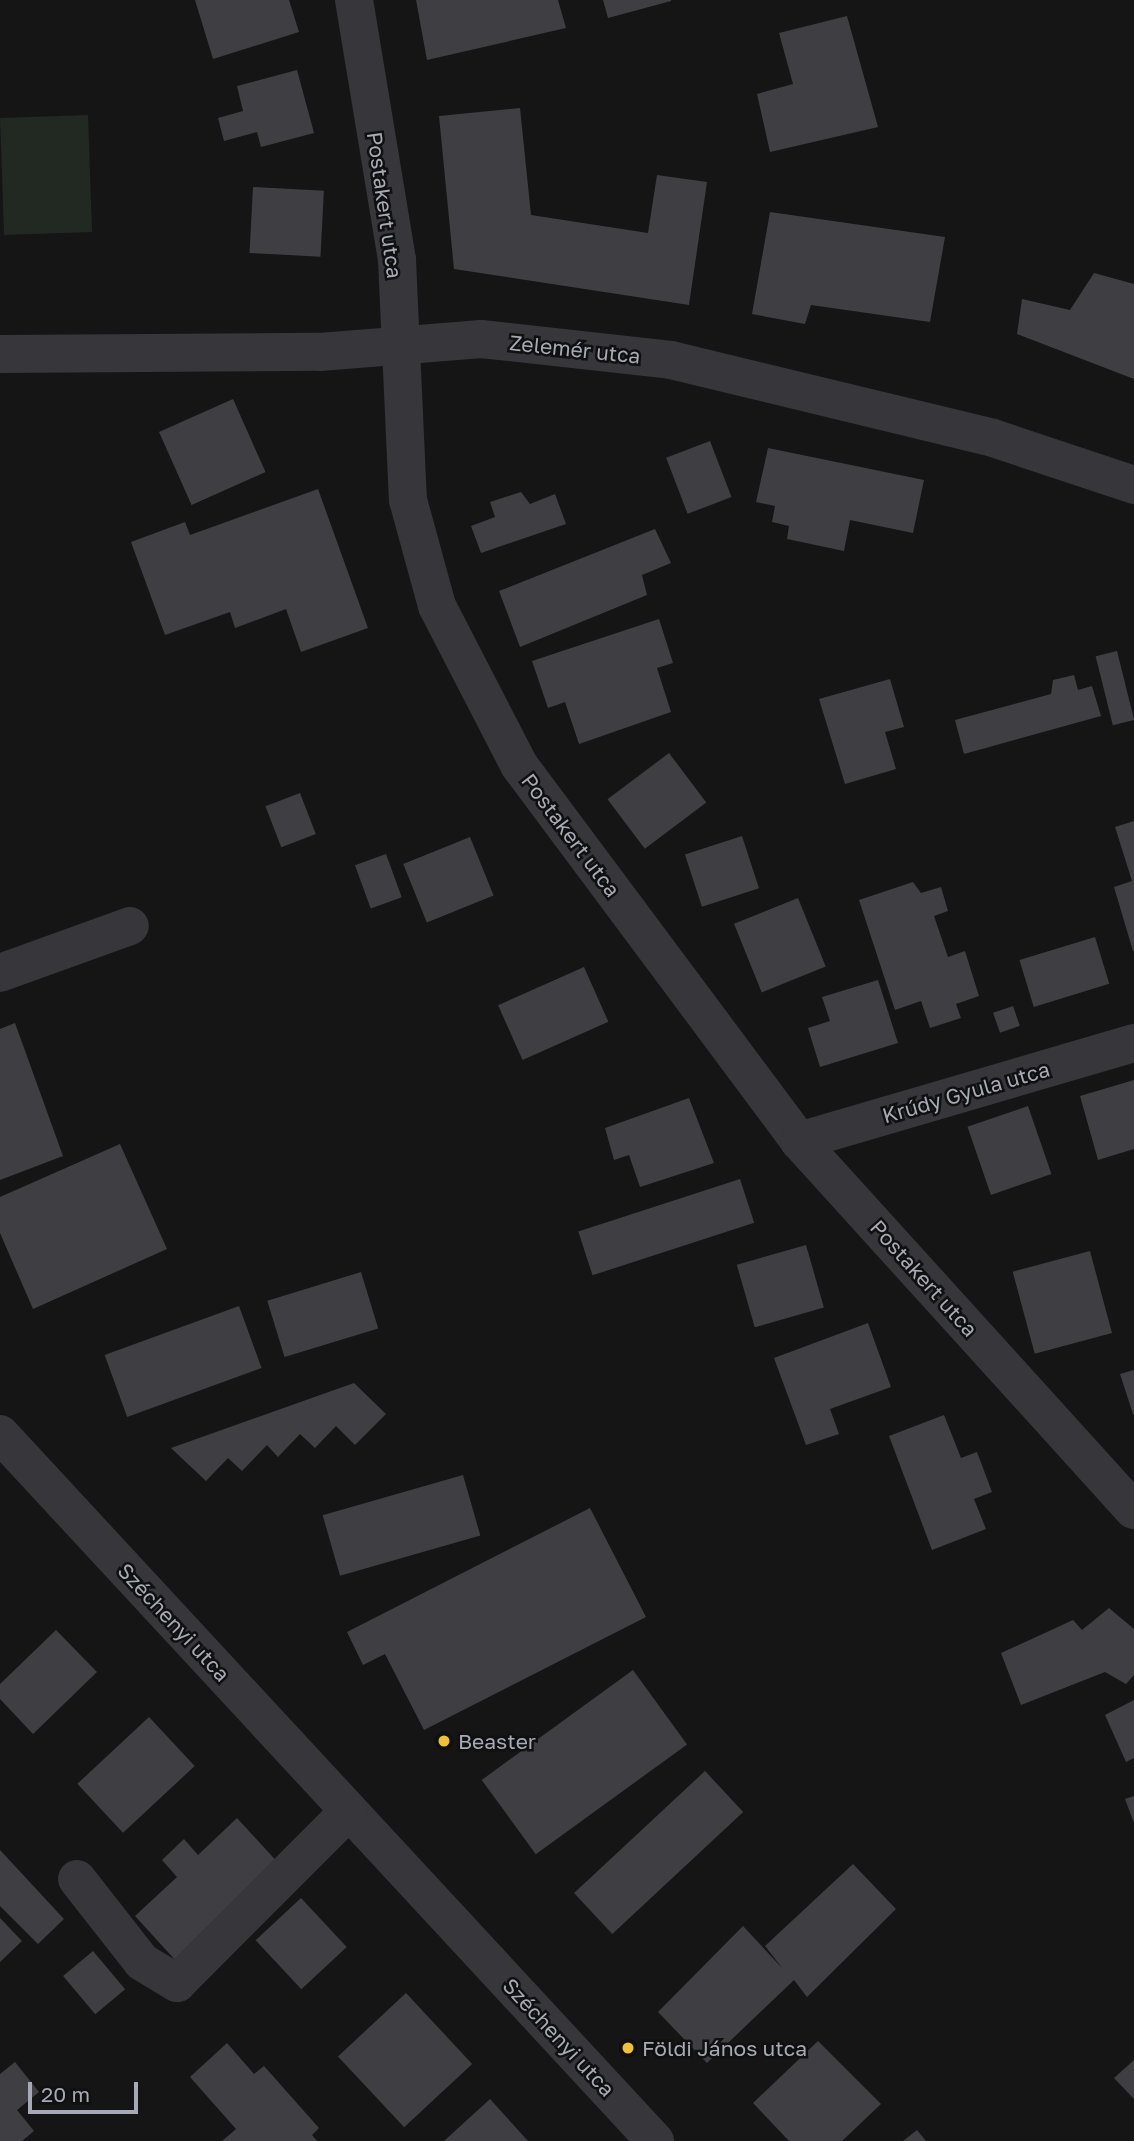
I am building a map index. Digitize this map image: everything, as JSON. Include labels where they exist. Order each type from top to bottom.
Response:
[{"type":"street","name":"Postakert utca","points":[[354,0],[397,260],[396,342],[408,500],[437,606],[519,765],[799,1140],[1134,1510]]},
{"type":"street","name":"Zelemér utca","points":[[0,354],[320,352],[396,342],[481,339],[671,360],[993,438],[1134,485]]},
{"type":"street","points":[[0,973],[130,926]]},
{"type":"street","name":"Krúdy Gyula utca","points":[[799,1140],[1134,1043]]},
{"type":"street","name":"Széchenyi utca","points":[[0,1434],[655,2141]]},
{"type":"street","points":[[77,1880],[142,1962],[177,1983],[349,1811]]},
{"type":"shaded area","points":[[88,115],[92,232],[4,235],[0,118]]},
{"type":"building","points":[[195,0],[289,0],[299,32],[213,59]]},
{"type":"building","points":[[416,0],[558,0],[566,28],[427,60]]},
{"type":"building","points":[[603,0],[671,0],[671,1],[608,18]]},
{"type":"building","points":[[847,16],[878,127],[770,152],[757,94],[793,84],[779,33]]},
{"type":"building","points":[[297,70],[314,133],[261,147],[257,132],[224,141],[218,118],[243,111],[237,86]]},
{"type":"building","points":[[520,108],[531,215],[648,233],[657,175],[707,182],[689,305],[454,269],[439,116]]},
{"type":"building","points":[[253,187],[324,191],[320,257],[250,253]]},
{"type":"building","points":[[770,212],[945,237],[930,322],[811,305],[805,324],[752,314]]},
{"type":"building","points":[[1094,273],[1134,284],[1134,379],[1017,334],[1022,299],[1070,310]]},
{"type":"building","points":[[233,399],[266,472],[192,505],[159,432]]},
{"type":"building","points":[[710,441],[732,497],[688,514],[666,458]]},
{"type":"building","points":[[768,448],[924,480],[913,533],[850,520],[844,551],[787,539],[789,526],[772,522],[775,506],[756,502]]},
{"type":"building","points":[[318,489],[368,628],[301,652],[286,609],[235,628],[230,612],[165,635],[131,542],[185,522],[190,535]]},
{"type":"building","points":[[521,492],[530,504],[555,494],[566,524],[481,553],[471,526],[495,517],[490,502]]},
{"type":"building","points":[[655,529],[671,563],[642,575],[647,595],[520,647],[499,591]]},
{"type":"building","points":[[659,619],[673,663],[657,668],[671,712],[579,744],[565,702],[548,708],[532,661]]},
{"type":"building","points":[[1117,651],[1134,720],[1113,725],[1096,656]]},
{"type":"building","points":[[1074,675],[1078,690],[1092,686],[1101,716],[964,754],[955,720],[1051,694],[1053,680]]},
{"type":"building","points":[[890,679],[904,727],[885,732],[896,769],[845,784],[819,699]]},
{"type":"building","points":[[669,753],[706,803],[645,849],[608,799]]},
{"type":"building","points":[[300,793],[316,834],[281,847],[265,806]]},
{"type":"building","points":[[1134,821],[1133,951],[1114,887],[1132,881],[1115,827]]},
{"type":"building","points":[[742,836],[759,888],[702,907],[685,855]]},
{"type":"building","points":[[470,837],[494,895],[427,922],[403,864]]},
{"type":"building","points":[[386,854],[402,897],[371,909],[355,865]]},
{"type":"building","points":[[913,882],[921,893],[941,887],[948,911],[934,916],[948,957],[965,951],[979,996],[956,1004],[961,1018],[930,1028],[921,1001],[895,1010],[859,900]]},
{"type":"building","points":[[798,898],[826,967],[762,992],[734,924]]},
{"type":"building","points":[[1095,937],[1109,984],[1034,1007],[1019,960]]},
{"type":"building","points":[[584,967],[608,1022],[523,1060],[498,1005]]},
{"type":"building","points":[[878,980],[898,1043],[820,1067],[808,1028],[830,1021],[822,997]]},
{"type":"building","points":[[1013,1006],[1020,1026],[1000,1033],[993,1013]]},
{"type":"building","points":[[15,1023],[63,1156],[0,1180],[0,1029]]},
{"type":"building","points":[[1134,1080],[1134,1149],[1098,1160],[1080,1096]]},
{"type":"building","points":[[689,1098],[714,1163],[640,1187],[629,1155],[614,1160],[605,1128]]},
{"type":"building","points":[[1028,1106],[1051,1174],[991,1195],[967,1127]]},
{"type":"building","points":[[120,1144],[167,1249],[33,1309],[0,1233],[0,1197]]},
{"type":"building","points":[[740,1179],[754,1223],[593,1275],[578,1232]]},
{"type":"building","points":[[806,1245],[824,1307],[755,1327],[737,1265]]},
{"type":"building","points":[[1090,1251],[1112,1333],[1035,1354],[1013,1272]]},
{"type":"building","points":[[361,1272],[378,1328],[285,1357],[267,1301]]},
{"type":"building","points":[[239,1306],[262,1368],[127,1417],[105,1355]]},
{"type":"building","points":[[868,1323],[891,1387],[830,1409],[839,1434],[806,1445],[774,1358]]},
{"type":"building","points":[[1134,1370],[1134,1414],[1133,1414],[1120,1374]]},
{"type":"building","points":[[354,1383],[386,1414],[355,1445],[336,1426],[315,1448],[300,1434],[278,1457],[267,1445],[242,1471],[228,1458],[206,1481],[171,1448]]},
{"type":"building","points":[[944,1415],[961,1458],[977,1452],[992,1492],[974,1499],[986,1529],[932,1550],[889,1436]]},
{"type":"building","points":[[463,1475],[480,1536],[340,1576],[323,1515]]},
{"type":"building","points":[[590,1508],[646,1617],[424,1730],[385,1654],[363,1665],[347,1632]]},
{"type":"building","points":[[1109,1608],[1134,1629],[1134,1675],[1126,1684],[1105,1672],[1021,1705],[1001,1653],[1073,1620],[1082,1630]]},
{"type":"building","points":[[56,1630],[97,1672],[33,1734],[0,1699],[0,1684]]},
{"type":"building","points":[[633,1670],[687,1744],[536,1854],[482,1780]]},
{"type":"building","points":[[1134,1700],[1134,1758],[1126,1762],[1105,1715]]},
{"type":"building","points":[[149,1717],[195,1766],[123,1833],[77,1784]]},
{"type":"building","points":[[705,1771],[743,1812],[612,1934],[574,1893]]},
{"type":"building","points":[[1134,1796],[1134,1823],[1125,1799]]},
{"type":"building","points":[[237,1818],[281,1866],[177,1962],[135,1916],[177,1877],[162,1860],[184,1839],[198,1855]]},
{"type":"building","points":[[0,1850],[64,1919],[38,1944],[0,1906]]},
{"type":"building","points":[[853,1864],[896,1909],[807,1997],[794,1980],[707,2063],[658,2012],[743,1926],[783,1969],[765,1946]]},
{"type":"building","points":[[301,1898],[347,1947],[301,1989],[256,1940]]},
{"type":"building","points":[[0,1918],[22,1941],[0,1962]]},
{"type":"building","points":[[93,1951],[125,1989],[95,2014],[63,1976]]},
{"type":"building","points":[[406,1993],[472,2064],[404,2127],[338,2056]]},
{"type":"building","points":[[818,2041],[881,2104],[842,2141],[789,2141],[753,2103]]},
{"type":"building","points":[[227,2043],[254,2074],[264,2066],[319,2128],[312,2135],[317,2141],[222,2141],[236,2129],[190,2077]]},
{"type":"building","points":[[1134,2060],[1134,2099],[1114,2078]]},
{"type":"building","points":[[15,2062],[39,2092],[17,2110],[34,2131],[22,2141],[0,2141],[0,2074]]},
{"type":"building","points":[[490,2099],[528,2141],[444,2141]]},
{"type":"building","points":[[917,2130],[926,2141],[903,2141]]},
{"type":"place","name":"Beaster","points":[[444,1741]]},
{"type":"place","name":"Földi János utca","points":[[628,2048]]}]
